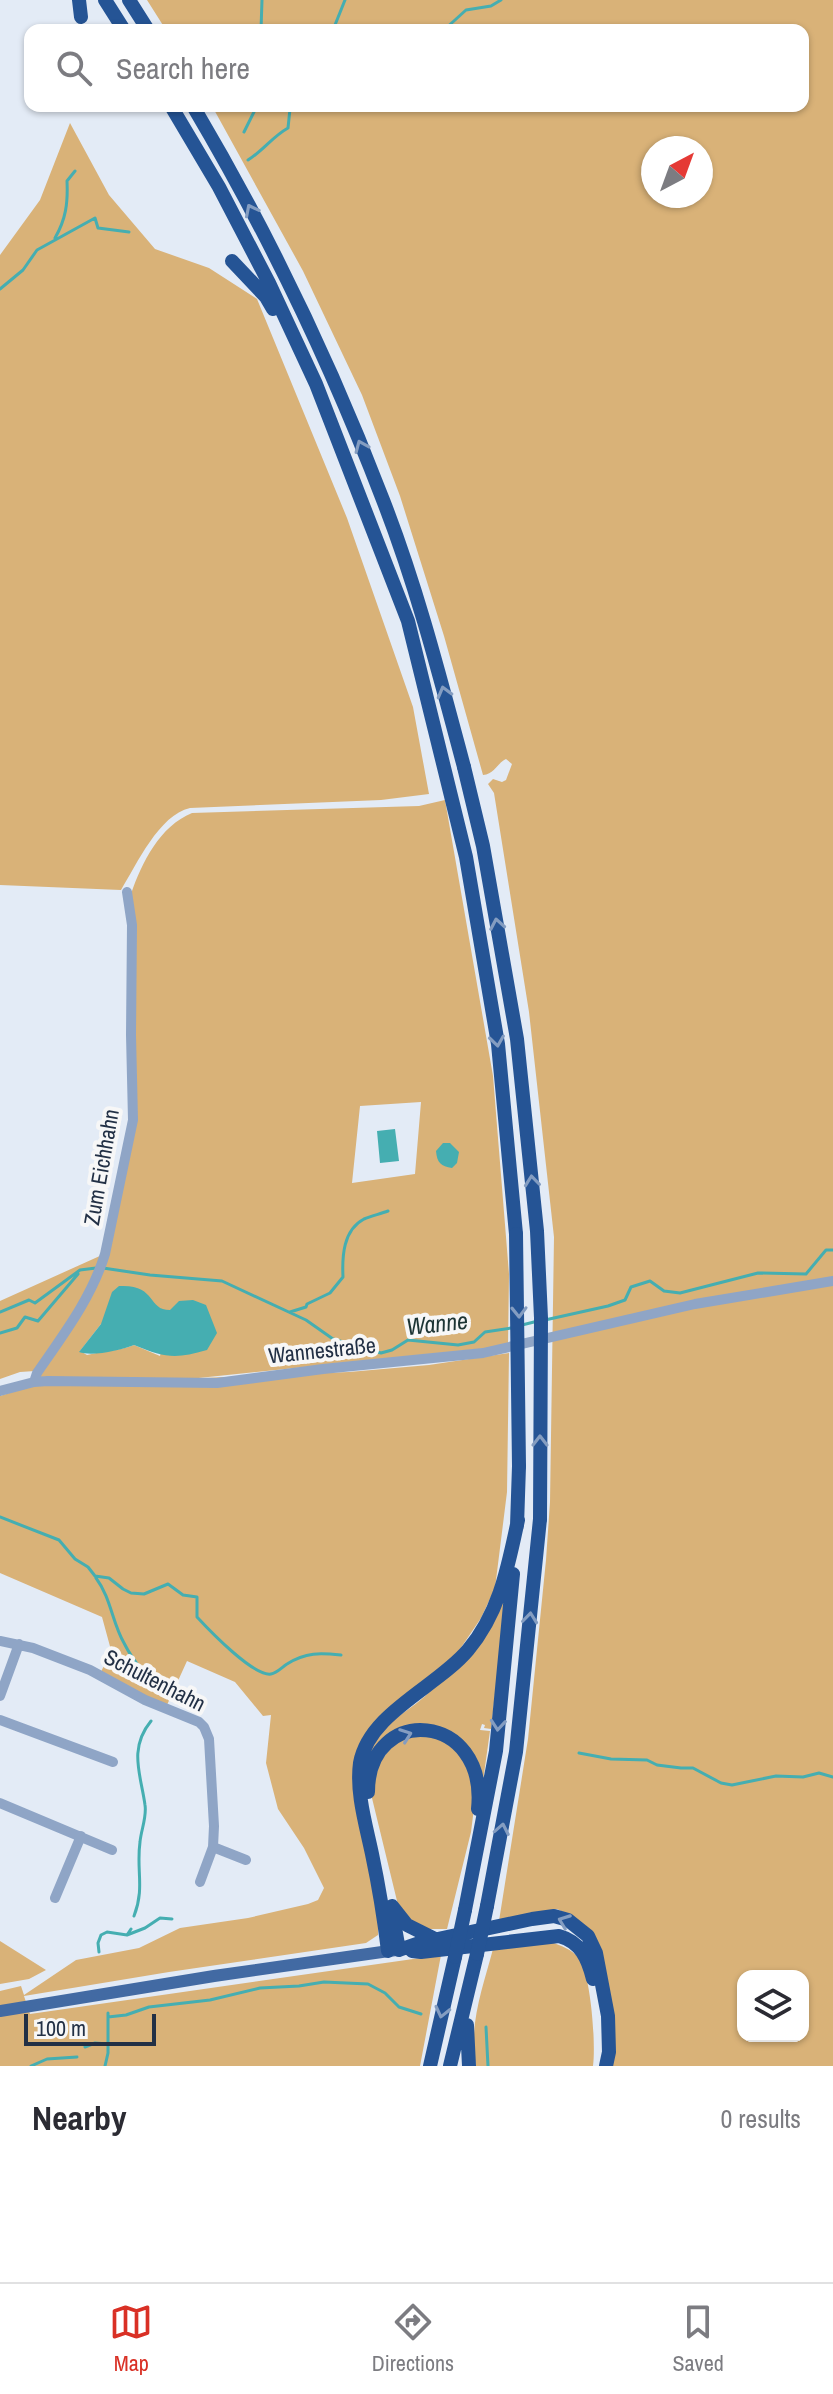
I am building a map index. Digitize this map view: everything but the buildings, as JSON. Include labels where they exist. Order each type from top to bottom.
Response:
[{"type":"highway","points":[[79,0],[81,17]]},
{"type":"highway","points":[[105,0],[120,24]]},
{"type":"highway","points":[[129,0],[144,24]]},
{"type":"highway","points":[[175,112],[226,200],[316,384],[408,621],[466,857],[498,1044],[515,1218],[519,1320],[518,1518],[496,1751],[471,1883],[430,2066]]},
{"type":"highway","points":[[197,112],[228,165],[284,275],[384,501],[423,614],[464,767],[483,846],[517,1039],[535,1216],[541,1318],[540,1519],[516,1752],[477,1954],[450,2066]]},
{"type":"highway","points":[[232,261],[266,297],[316,384]]},
{"type":"highway","points":[[394,1950],[361,1799],[361,1759],[369,1740],[382,1723],[446,1673],[481,1632],[502,1588],[518,1518]]},
{"type":"highway","points":[[394,1950],[391,1905],[368,1784],[372,1763],[377,1755],[389,1742],[410,1731],[427,1730],[448,1736],[462,1747],[472,1761],[480,1795],[471,1883]]},
{"type":"highway","points":[[391,1905],[407,1925],[435,1939]]},
{"type":"highway","points":[[394,1950],[546,1916],[559,1917],[575,1924],[592,1944],[602,1979],[609,2036],[606,2066]]},
{"type":"highway","points":[[394,1950],[421,1952],[553,1936],[571,1940],[586,1957],[593,1980],[601,2040],[599,2066]]},
{"type":"highway","points":[[469,2066],[466,2033],[471,1981]]},
{"type":"main road","points":[[0,2011],[394,1950]]},
{"type":"street","name":"Zum Eichhahn","points":[[34,1382],[85,1303],[98,1275],[133,1120],[132,925],[127,892]]},
{"type":"street","name":"Wannestraße","points":[[0,1391],[34,1382],[217,1383],[483,1353],[695,1304],[833,1281]]},
{"type":"street","points":[[0,1641],[19,1644],[0,1696]]},
{"type":"street","name":"Schultenhahn","points":[[19,1644],[90,1670],[145,1700],[194,1719],[204,1727],[209,1739],[214,1826],[213,1847],[200,1882]]},
{"type":"street","points":[[0,1720],[113,1762]]},
{"type":"street","points":[[0,1803],[112,1850]]},
{"type":"street","points":[[55,1898],[81,1836]]},
{"type":"street","points":[[213,1847],[246,1860]]},
{"type":"shaded area","points":[[147,0],[833,0],[833,2066],[613,2066],[602,1950],[574,1917],[557,1909],[499,1921],[528,1739],[546,1560],[550,1502],[554,1237],[529,1012],[494,793],[488,784],[493,779],[506,780],[512,764],[506,759],[483,775],[400,496],[362,395],[303,271],[215,112],[809,112],[809,24],[162,24]]},
{"type":"shaded area","points":[[70,123],[109,195],[155,249],[209,268],[257,299],[347,518],[413,707],[429,794],[381,800],[190,808],[179,812],[159,830],[121,890],[0,885],[0,255],[40,200]]},
{"type":"shaded area","points":[[445,800],[493,1076],[509,1274],[508,1346],[170,1381],[37,1379],[88,1301],[136,1120],[131,894],[154,846],[171,827],[192,813],[419,806]],"holes":[[[421,1102],[415,1174],[352,1183],[360,1106]],[[157,1307],[170,1311],[160,1356],[134,1345],[87,1355],[80,1351],[101,1324]]]},
{"type":"shaded area","points":[[102,1255],[83,1302],[35,1371],[0,1379],[0,1301]]},
{"type":"shaded area","points":[[509,1353],[507,1492],[495,1588],[481,1618],[458,1652],[403,1700],[356,1767],[379,1894],[378,1935],[366,1943],[24,1996],[30,2014],[441,1955],[420,2066],[0,2066],[0,1991],[21,1986],[24,1995],[76,1960],[139,1948],[180,1928],[248,1918],[308,1904],[318,1900],[324,1888],[304,1848],[278,1809],[266,1763],[271,1715],[263,1716],[235,1682],[187,1661],[167,1705],[144,1696],[101,1672],[111,1650],[102,1617],[0,1573],[0,1396],[34,1385],[349,1372],[429,1365]]},
{"type":"shaded area","points":[[507,1589],[491,1729],[484,1728],[482,1724],[480,1730],[490,1731],[483,1781],[472,1755],[412,1727],[364,1766],[369,1751],[384,1728],[436,1685]]},
{"type":"shaded area","points":[[416,1734],[435,1735],[466,1758],[475,1800],[471,1832],[447,1929],[413,1925],[398,1905],[371,1794],[374,1770],[396,1741]]},
{"type":"shaded area","points":[[0,1941],[46,1970],[29,1979],[0,1984]]},
{"type":"shaded area","points":[[551,1942],[573,1952],[583,1966],[592,2010],[593,2066],[476,2066],[475,2021],[493,1949]]},
{"type":"water","points":[[395,1129],[399,1161],[380,1163],[377,1131]]},
{"type":"water","points":[[443,1143],[450,1143],[459,1152],[457,1163],[452,1168],[442,1165],[437,1158],[436,1151]]},
{"type":"water","points":[[119,1286],[140,1289],[163,1309],[170,1310],[179,1301],[193,1300],[206,1305],[217,1333],[207,1350],[170,1356],[134,1345],[99,1353],[79,1352],[101,1324],[112,1292]]},
{"type":"waterway","points":[[261,24],[262,0]]},
{"type":"waterway","points":[[335,24],[345,0]]},
{"type":"waterway","points":[[451,24],[466,10],[491,6],[501,0]]},
{"type":"waterway","points":[[244,132],[254,112]]},
{"type":"waterway","points":[[248,160],[288,128],[290,112]]},
{"type":"waterway","points":[[55,238],[66,211],[67,181],[75,171]]},
{"type":"waterway","points":[[0,289],[23,270],[37,250],[95,218],[98,228],[129,232]]},
{"type":"waterway","points":[[290,1312],[330,1293],[343,1277],[344,1253],[352,1230],[364,1219],[388,1211]]},
{"type":"waterway","name":"Wanne","points":[[545,1320],[625,1300],[631,1287],[650,1281],[664,1291],[680,1293],[758,1273],[806,1274],[826,1250],[833,1250]]},
{"type":"waterway","name":"Wanne","points":[[0,1312],[29,1300],[35,1303],[80,1270],[96,1268]]},
{"type":"waterway","name":"Wanne","points":[[103,1268],[222,1281],[306,1320],[333,1339],[381,1353],[408,1340],[458,1345],[474,1342],[485,1332],[511,1328]]},
{"type":"waterway","points":[[0,1333],[17,1328],[25,1317],[38,1321],[78,1274]]},
{"type":"waterway","name":"Wanne","points":[[522,1325],[538,1321]]},
{"type":"waterway","points":[[0,1517],[59,1540],[95,1576],[109,1578],[131,1593],[144,1594],[168,1584],[183,1595],[197,1597],[197,1617],[232,1652],[263,1673],[271,1674],[307,1655],[341,1655]]},
{"type":"waterway","points":[[96,1578],[128,1650],[163,1693]]},
{"type":"waterway","points":[[134,1916],[139,1897],[139,1852],[145,1819],[138,1752],[144,1731],[151,1721]]},
{"type":"waterway","points":[[579,1753],[693,1768],[721,1783],[732,1785],[776,1776],[803,1777],[819,1773],[833,1777]]},
{"type":"waterway","points":[[131,1929],[127,1935],[160,1918],[172,1919]]},
{"type":"waterway","points":[[99,1952],[101,1935],[107,1932],[127,1935]]},
{"type":"waterway","points":[[108,2017],[149,2007],[210,2000],[260,1988],[324,1982],[368,1984],[385,1993],[399,2007],[421,2014]]},
{"type":"waterway","points":[[105,2066],[108,2013]]},
{"type":"waterway","points":[[486,2027],[488,2066]]},
{"type":"waterway","points":[[85,2047],[95,2043],[108,2044]]},
{"type":"waterway","points":[[31,2066],[47,2059],[77,2057]]}]
